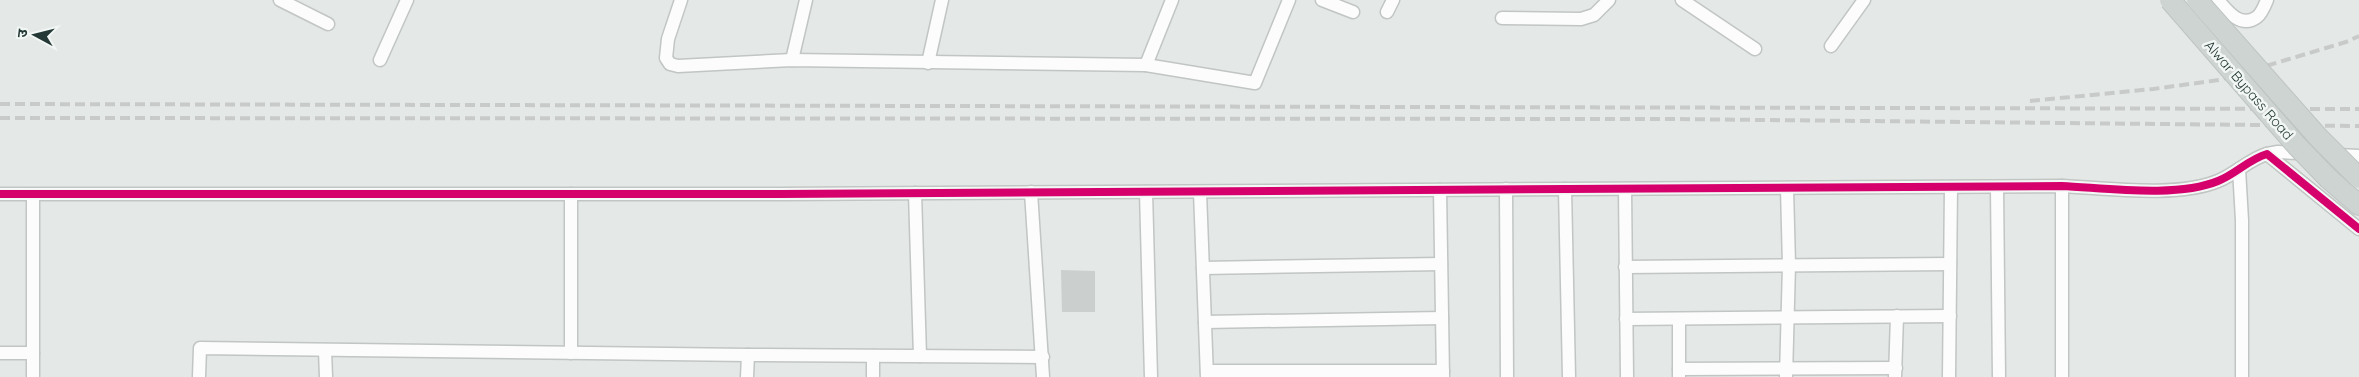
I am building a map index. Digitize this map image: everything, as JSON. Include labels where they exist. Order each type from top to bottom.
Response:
[{"type":"main road","name":"Alwar Bypass Road","points":[[2170,0],[2297,146],[2329,179],[2359,205]]},
{"type":"main road","points":[[2197,0],[2318,137],[2359,178]]},
{"type":"street","points":[[280,0],[328,24]]},
{"type":"street","points":[[380,60],[406,0]]},
{"type":"street","points":[[681,0],[668,39],[666,58],[670,64],[678,66],[792,60],[1146,66],[1255,84],[1289,0]]},
{"type":"street","points":[[792,60],[806,0]]},
{"type":"street","points":[[928,63],[942,0]]},
{"type":"street","points":[[1146,66],[1172,0]]},
{"type":"street","points":[[1322,0],[1354,12]]},
{"type":"street","points":[[1387,12],[1392,0]]},
{"type":"street","points":[[1502,18],[1581,19],[1594,15],[1609,0]]},
{"type":"street","points":[[1682,0],[1755,49]]},
{"type":"street","points":[[2218,0],[2228,12],[2239,20],[2258,17],[2267,0]]},
{"type":"street","points":[[1831,46],[1859,2]]},
{"type":"street","points":[[0,194],[1200,192],[2062,186],[2167,190],[2217,182],[2255,157],[2278,152],[2359,156]]},
{"type":"street","points":[[2267,154],[2359,230]]},
{"type":"street","points":[[2239,169],[2242,220],[2242,377]]},
{"type":"street","points":[[2062,186],[2062,377]]},
{"type":"street","points":[[1950,377],[1951,187]]},
{"type":"street","points":[[1998,187],[1999,377]]},
{"type":"street","points":[[1786,373],[1789,265],[1787,188]]},
{"type":"street","points":[[1565,189],[1569,377]]},
{"type":"street","points":[[1625,189],[1627,377]]},
{"type":"street","points":[[1200,192],[1207,374],[1443,374],[1440,190]]},
{"type":"street","points":[[1506,190],[1506,377]]},
{"type":"street","points":[[1032,192],[1043,377]]},
{"type":"street","points":[[1146,192],[1151,377]]},
{"type":"street","points":[[915,193],[920,356]]},
{"type":"street","points":[[571,194],[571,353]]},
{"type":"street","points":[[33,195],[33,377]]},
{"type":"street","points":[[1203,268],[1441,264]]},
{"type":"street","points":[[1625,267],[1950,264]]},
{"type":"street","points":[[1679,319],[1679,373],[1896,372],[1897,316]]},
{"type":"street","points":[[1626,319],[1950,316]]},
{"type":"street","points":[[1205,322],[1442,318]]},
{"type":"street","points":[[199,377],[200,348],[1043,357]]},
{"type":"street","points":[[325,350],[326,377]]},
{"type":"street","points":[[0,353],[33,353]]},
{"type":"street","points":[[748,355],[748,377]]},
{"type":"street","points":[[873,356],[873,377]]},
{"type":"building","points":[[1061,270],[1095,271],[1095,312],[1062,312]]},
{"type":"railway","points":[[2030,101],[2153,89],[2219,80],[2346,42],[2359,36]]},
{"type":"railway","points":[[0,104],[2359,109]]},
{"type":"railway","points":[[0,118],[1668,119],[2359,126]]},
{"type":"cycle path","points":[[0,194],[780,194],[2062,186],[2162,191],[2201,186],[2218,181],[2231,175],[2254,159],[2267,154],[2359,229]]}]
